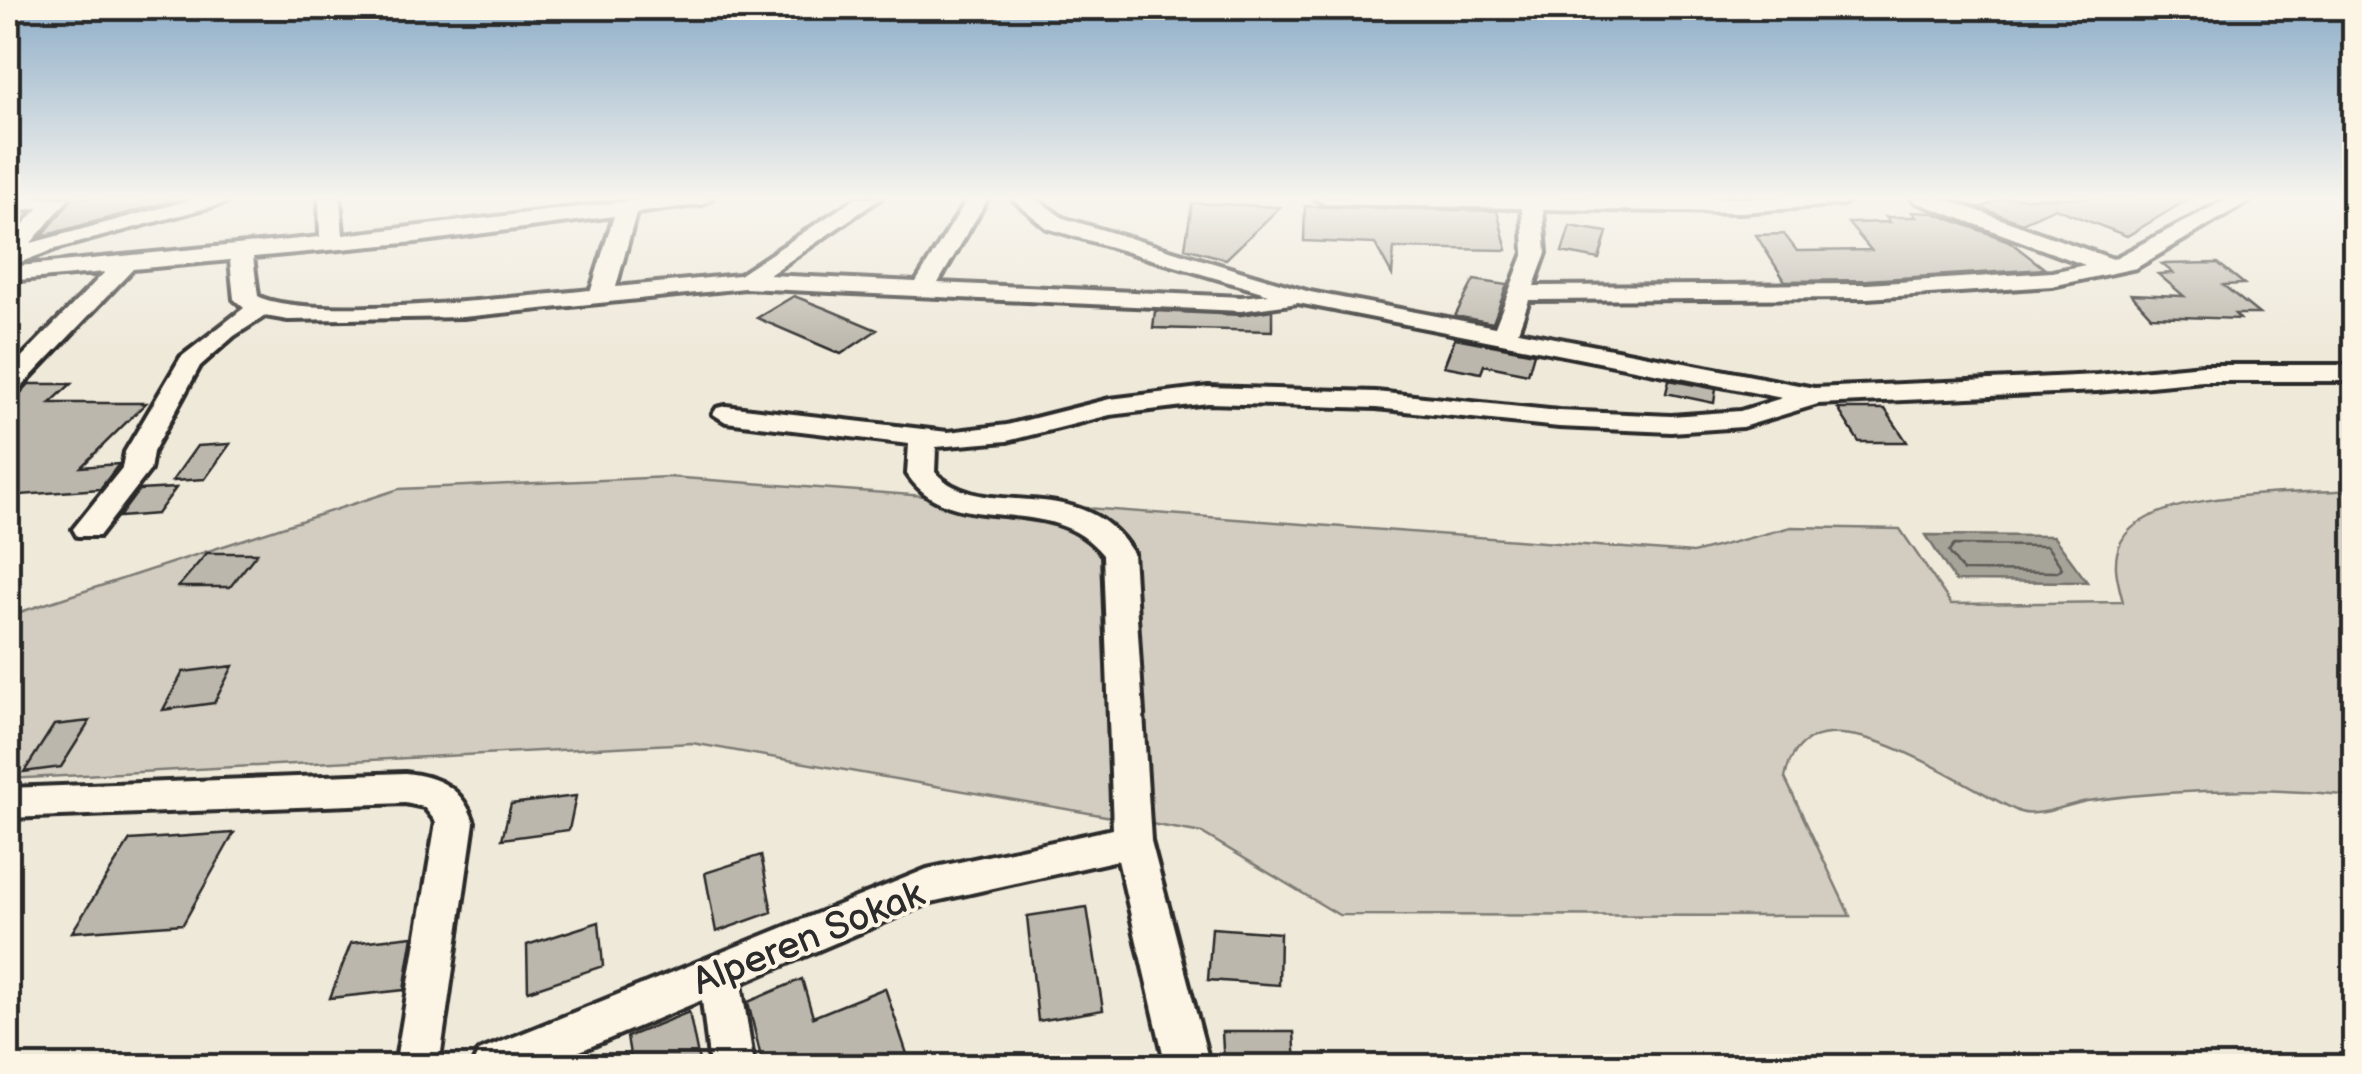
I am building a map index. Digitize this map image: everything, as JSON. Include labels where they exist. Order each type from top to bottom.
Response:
[{"type":"street","points":[[8,258],[36,248]]},
{"type":"street","points":[[8,274],[290,248]]},
{"type":"street","points":[[601,297],[615,248]]},
{"type":"street","points":[[745,281],[795,248]]},
{"type":"street","points":[[923,289],[948,248]]},
{"type":"street","points":[[1140,248],[1306,298],[1814,396],[2097,383],[2203,373],[2354,372]]},
{"type":"street","points":[[1504,335],[1535,248]]},
{"type":"street","points":[[2061,248],[2116,268]]},
{"type":"street","points":[[1520,293],[1924,289],[2052,279],[2116,268],[2152,248]]},
{"type":"street","points":[[241,253],[243,292],[261,308],[303,314],[463,310],[745,281],[1240,304],[1306,298]]},
{"type":"street","points":[[8,385],[126,263]]},
{"type":"street","points":[[88,529],[136,470],[139,452],[190,362],[225,331],[261,308]]},
{"type":"street","points":[[726,414],[924,440],[988,437],[1110,407],[1208,396],[1376,400],[1559,419],[1671,424],[1742,420],[1814,396]]},
{"type":"street","points":[[924,440],[921,474],[938,492],[959,499],[1072,515],[1096,526],[1118,553],[1132,841],[1188,1066]]},
{"type":"street","points":[[8,803],[405,788],[436,794],[446,802],[455,822],[417,1066]]},
{"type":"street","name":"Alperen Sokak","points":[[494,1066],[927,886],[1132,841]]},
{"type":"street","points":[[719,973],[732,1066]]},
{"type":"shaded area","points":[[669,477],[1693,553],[1791,527],[1900,529],[1951,604],[2123,602],[2116,564],[2121,542],[2136,525],[2160,512],[2227,498],[2354,490],[2354,796],[2254,790],[2187,792],[2087,801],[2027,813],[1892,747],[1856,736],[1824,735],[1799,747],[1785,778],[1850,916],[1339,915],[1202,833],[692,743],[8,779],[8,616],[399,489]]},
{"type":"water","points":[[1926,535],[2053,536],[2087,582],[1955,581]]},
{"type":"building","points":[[1185,248],[1237,248],[1226,259]]},
{"type":"building","points":[[1377,248],[1394,248],[1392,275]]},
{"type":"building","points":[[1401,248],[1507,248],[1507,250]]},
{"type":"building","points":[[1563,248],[1602,248],[1599,259],[1562,252]]},
{"type":"building","points":[[1764,248],[2018,248],[2045,269],[1785,281]]},
{"type":"building","points":[[2218,263],[2244,284],[2223,285],[2259,314],[2235,314],[2240,319],[2151,316],[2131,294],[2184,296],[2158,274],[2173,273],[2162,264]]},
{"type":"building","points":[[1474,280],[1507,285],[1493,323],[1455,316]]},
{"type":"building","points":[[794,296],[877,330],[841,354],[757,318]]},
{"type":"building","points":[[1272,310],[1272,331],[1153,328],[1155,311],[1241,315]]},
{"type":"building","points":[[1455,338],[1534,353],[1528,374],[1484,365],[1481,373],[1444,366]]},
{"type":"building","points":[[1669,380],[1716,389],[1714,403],[1666,393]]},
{"type":"building","points":[[29,384],[71,384],[50,403],[146,403],[81,467],[119,464],[100,489],[8,496],[8,397],[20,394]]},
{"type":"building","points":[[1838,409],[1885,409],[1907,442],[1859,442]]},
{"type":"building","points":[[230,444],[205,479],[172,481],[197,446]]},
{"type":"building","points":[[176,488],[157,514],[119,517],[139,490]]},
{"type":"building","points":[[207,553],[257,553],[230,587],[178,587]]},
{"type":"building","points":[[233,666],[214,703],[163,710],[183,672]]},
{"type":"building","points":[[90,721],[61,767],[24,772],[54,725]]},
{"type":"building","points":[[576,796],[569,830],[502,839],[511,804]]},
{"type":"building","points":[[234,833],[183,924],[72,932],[130,840]]},
{"type":"building","points":[[761,855],[772,912],[716,932],[705,873]]},
{"type":"building","points":[[1087,907],[1103,1010],[1038,1021],[1027,916]]},
{"type":"building","points":[[599,922],[603,966],[528,991],[527,945]]},
{"type":"building","points":[[1212,928],[1280,933],[1279,985],[1208,980]]},
{"type":"building","points":[[413,936],[404,990],[330,998],[351,943]]},
{"type":"building","points":[[802,979],[813,1017],[885,988],[911,1066],[763,1066],[748,1002]]},
{"type":"building","points":[[689,1012],[700,1066],[632,1066],[627,1037]]},
{"type":"building","points":[[1222,1032],[1294,1032],[1296,1066],[1224,1066]]}]
